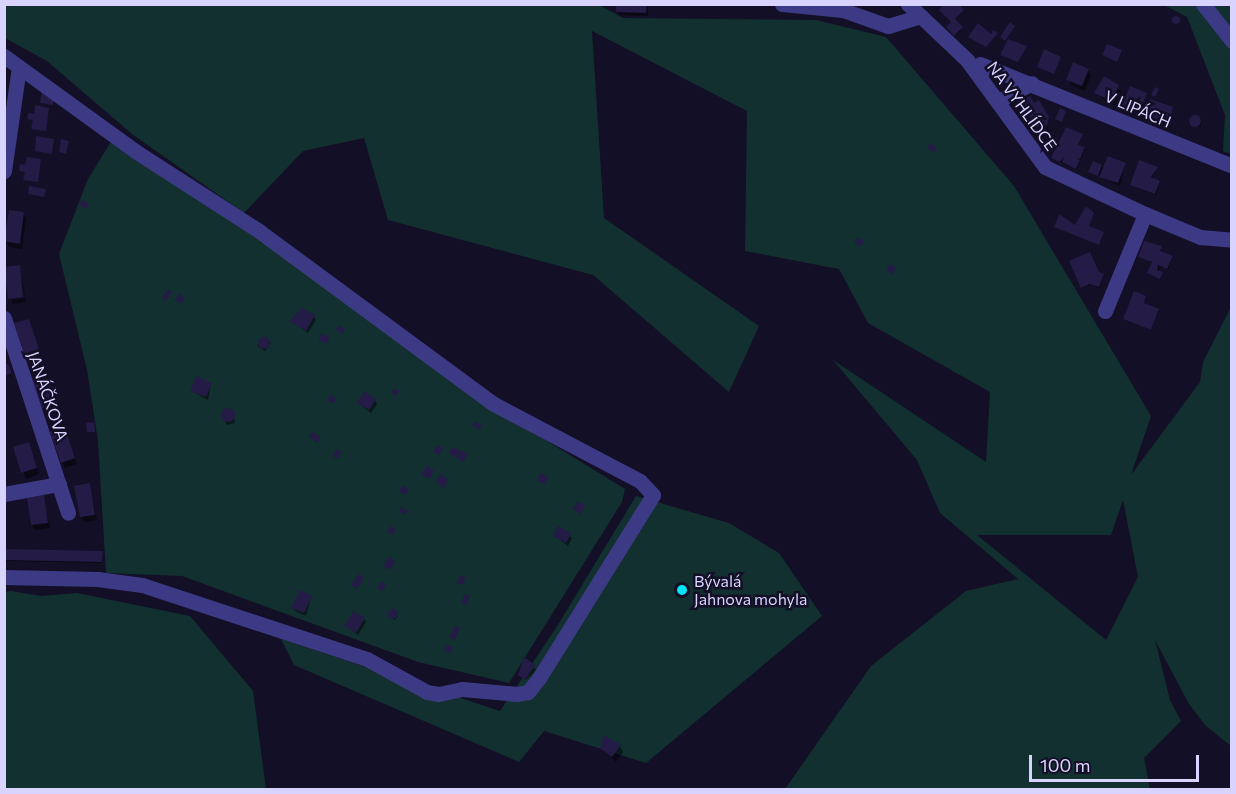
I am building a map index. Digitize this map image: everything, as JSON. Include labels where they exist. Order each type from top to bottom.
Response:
[{"type":"street","points":[[782,4],[821,6],[843,10],[888,26],[920,16]]},
{"type":"street","name":"NA VYHLÍDCE","points":[[908,4],[967,60],[1037,159],[1053,174],[1200,237],[1232,240]]},
{"type":"street","points":[[1203,4],[1232,41]]},
{"type":"street","points":[[4,56],[135,151],[259,231],[492,403],[640,481],[653,495],[540,678],[528,692],[517,694],[462,689],[439,694],[427,692],[367,659],[142,585],[97,579],[4,577]]},
{"type":"street","name":"V LIPÁCH","points":[[980,64],[1032,83],[1232,166]]},
{"type":"street","points":[[4,171],[20,67]]},
{"type":"street","points":[[998,101],[1032,83]]},
{"type":"street","points":[[1105,310],[1145,214]]},
{"type":"street","name":"JANÁČKOVA","points":[[4,318],[68,513]]},
{"type":"street","points":[[4,494],[59,484]]},
{"type":"green space","points":[[5,4],[597,4],[623,18],[816,20],[886,37],[1014,186],[1151,416],[1131,475],[1200,382],[1203,362],[1231,307],[1231,746],[1206,726],[1189,704],[1155,640],[1170,700],[1181,721],[1144,758],[1150,789],[785,789],[871,666],[966,591],[1018,579],[940,513],[917,460],[833,360],[986,462],[990,392],[868,323],[839,269],[745,251],[747,111],[592,31],[604,218],[759,326],[729,392],[593,275],[388,220],[364,138],[303,151],[244,213],[132,134],[47,61],[5,38]],"holes":[[[1123,500],[1138,577],[1106,640],[977,535],[1111,535]]]},
{"type":"green space","points":[[1164,5],[1231,5],[1231,154],[1223,151],[1225,115],[1187,17]]},
{"type":"green space","points":[[112,140],[252,232],[469,393],[625,489],[622,502],[509,683],[418,662],[182,576],[106,573],[98,441],[87,370],[59,254],[88,179]]},
{"type":"green space","points":[[636,496],[729,523],[779,553],[822,616],[646,763],[544,731],[519,762],[294,665],[281,639],[500,711],[556,628]]},
{"type":"green space","points":[[4,592],[41,596],[77,593],[190,616],[253,691],[266,789],[5,789]]},
{"type":"building","points":[[616,4],[647,4],[646,13],[616,12]]},
{"type":"building","points":[[944,4],[959,4],[964,10],[955,19],[963,27],[954,36],[946,27],[951,22],[939,10]]},
{"type":"building","points":[[1176,16],[1180,20],[1176,24],[1172,20]]},
{"type":"building","points":[[1010,22],[1015,26],[1005,41],[1000,37]]},
{"type":"building","points":[[978,23],[991,34],[993,30],[998,33],[986,47],[968,37]]},
{"type":"building","points":[[1008,39],[1027,46],[1018,62],[1000,55]]},
{"type":"building","points":[[1107,44],[1122,50],[1117,62],[1102,55]]},
{"type":"building","points":[[1044,49],[1061,57],[1054,74],[1037,67]]},
{"type":"building","points":[[1073,62],[1089,69],[1082,86],[1066,80]]},
{"type":"building","points":[[1104,76],[1119,85],[1112,101],[1094,93]]},
{"type":"building","points":[[1130,86],[1147,93],[1139,113],[1122,105]]},
{"type":"building","points":[[1155,87],[1159,89],[1155,97],[1151,95]]},
{"type":"building","points":[[42,90],[54,96],[53,105],[40,103]]},
{"type":"building","points":[[1030,96],[1034,103],[1039,100],[1049,117],[1047,125],[1040,129],[1020,102]]},
{"type":"building","points":[[1150,99],[1173,107],[1169,124],[1143,114]]},
{"type":"building","points":[[35,105],[49,108],[46,131],[31,129],[33,120],[27,119],[28,113],[34,114]]},
{"type":"building","points":[[1060,108],[1066,111],[1062,122],[1055,119]]},
{"type":"building","points":[[1197,115],[1200,116],[1200,126],[1193,127],[1190,126],[1189,119],[1190,116]]},
{"type":"building","points":[[1066,127],[1083,134],[1078,145],[1085,147],[1080,159],[1076,158],[1080,160],[1076,169],[1062,162],[1064,157],[1060,162],[1051,158]]},
{"type":"building","points":[[36,136],[54,139],[52,154],[35,151]]},
{"type":"building","points":[[61,139],[69,141],[66,154],[59,152]]},
{"type":"building","points":[[930,143],[937,149],[933,153],[927,147]]},
{"type":"building","points":[[1108,156],[1126,163],[1118,183],[1099,177]]},
{"type":"building","points":[[27,157],[41,159],[38,182],[23,180],[25,172],[19,171],[20,164],[25,165]]},
{"type":"building","points":[[1139,160],[1158,167],[1151,177],[1160,181],[1155,194],[1130,185]]},
{"type":"building","points":[[1093,161],[1102,165],[1098,176],[1088,172]]},
{"type":"building","points":[[29,186],[46,189],[44,197],[28,194]]},
{"type":"building","points":[[81,200],[89,204],[86,209],[79,204]]},
{"type":"building","points":[[1086,206],[1094,213],[1089,226],[1104,232],[1099,245],[1054,227],[1059,214],[1075,225]]},
{"type":"building","points":[[9,210],[24,212],[20,244],[4,241]]},
{"type":"building","points":[[858,237],[864,242],[860,246],[854,242]]},
{"type":"building","points":[[1144,241],[1162,246],[1160,251],[1173,256],[1167,269],[1158,265],[1157,270],[1163,272],[1160,279],[1147,273],[1152,262],[1138,257]]},
{"type":"building","points":[[1090,252],[1099,272],[1104,274],[1099,287],[1090,284],[1081,288],[1069,261]]},
{"type":"building","points":[[890,264],[896,268],[892,274],[886,270]]},
{"type":"building","points":[[20,265],[23,297],[8,299],[4,267]]},
{"type":"building","points":[[168,289],[172,292],[166,301],[162,297]]},
{"type":"building","points":[[1134,291],[1146,296],[1144,303],[1159,309],[1151,330],[1123,319]]},
{"type":"building","points":[[179,294],[185,298],[181,303],[175,300]]},
{"type":"building","points":[[302,308],[315,315],[306,331],[289,321]]},
{"type":"building","points":[[29,319],[39,349],[24,354],[14,323]]},
{"type":"building","points":[[338,325],[345,329],[342,334],[336,330]]},
{"type":"building","points":[[322,333],[330,338],[326,344],[318,339]]},
{"type":"building","points":[[266,337],[270,343],[266,349],[262,349],[258,341]]},
{"type":"building","points":[[8,364],[12,373],[4,376],[4,365]]},
{"type":"building","points":[[47,373],[57,404],[42,408],[32,378]]},
{"type":"building","points":[[196,376],[212,383],[206,397],[190,391]]},
{"type":"building","points":[[394,388],[399,391],[396,396],[391,393]]},
{"type":"building","points":[[364,391],[376,399],[369,410],[357,403]]},
{"type":"building","points":[[330,395],[336,398],[333,404],[327,401]]},
{"type":"building","points":[[225,408],[231,408],[235,415],[231,422],[225,422],[221,418],[221,412]]},
{"type":"building","points":[[475,421],[482,426],[479,430],[472,425]]},
{"type":"building","points":[[94,422],[95,432],[87,432],[86,423]]},
{"type":"building","points":[[65,428],[75,458],[61,463],[50,432]]},
{"type":"building","points":[[312,432],[321,437],[318,443],[309,437]]},
{"type":"building","points":[[29,442],[37,468],[21,473],[13,447]]},
{"type":"building","points":[[437,445],[443,448],[439,455],[433,451]]},
{"type":"building","points":[[452,447],[468,454],[462,462],[449,453]]},
{"type":"building","points":[[336,449],[341,451],[338,459],[333,457]]},
{"type":"building","points":[[427,466],[434,471],[429,479],[421,474]]},
{"type":"building","points":[[540,473],[548,477],[545,485],[537,481]]},
{"type":"building","points":[[440,474],[449,480],[443,488],[436,481]]},
{"type":"building","points":[[90,483],[95,515],[80,517],[74,486]]},
{"type":"building","points":[[403,485],[409,490],[405,495],[399,491]]},
{"type":"building","points":[[44,495],[48,523],[31,525],[27,498]]},
{"type":"building","points":[[578,501],[585,506],[580,514],[573,509]]},
{"type":"building","points":[[402,507],[408,511],[405,515],[399,511]]},
{"type":"building","points":[[391,526],[396,530],[393,535],[387,531]]},
{"type":"building","points":[[558,526],[571,533],[566,543],[553,536]]},
{"type":"building","points":[[4,549],[103,551],[102,562],[4,560]]},
{"type":"building","points":[[389,556],[395,562],[390,570],[384,566]]},
{"type":"building","points":[[359,574],[364,578],[357,589],[351,585]]},
{"type":"building","points":[[461,575],[466,578],[462,585],[457,583]]},
{"type":"building","points":[[381,581],[386,584],[382,591],[377,588]]},
{"type":"building","points":[[300,590],[312,596],[304,613],[291,608]]},
{"type":"building","points":[[465,594],[470,597],[466,605],[461,602]]},
{"type":"building","points":[[393,609],[398,614],[393,619],[388,614]]},
{"type":"building","points":[[354,611],[365,618],[356,633],[344,626]]},
{"type":"building","points":[[455,626],[460,628],[455,640],[449,638]]},
{"type":"building","points":[[446,645],[453,647],[451,653],[444,651]]},
{"type":"building","points":[[524,657],[535,665],[525,680],[518,675]]},
{"type":"building","points":[[604,735],[621,745],[612,757],[600,748]]},
{"type":"place","name":"Bývalá Jahnova mohyla","points":[[682,590]]}]
